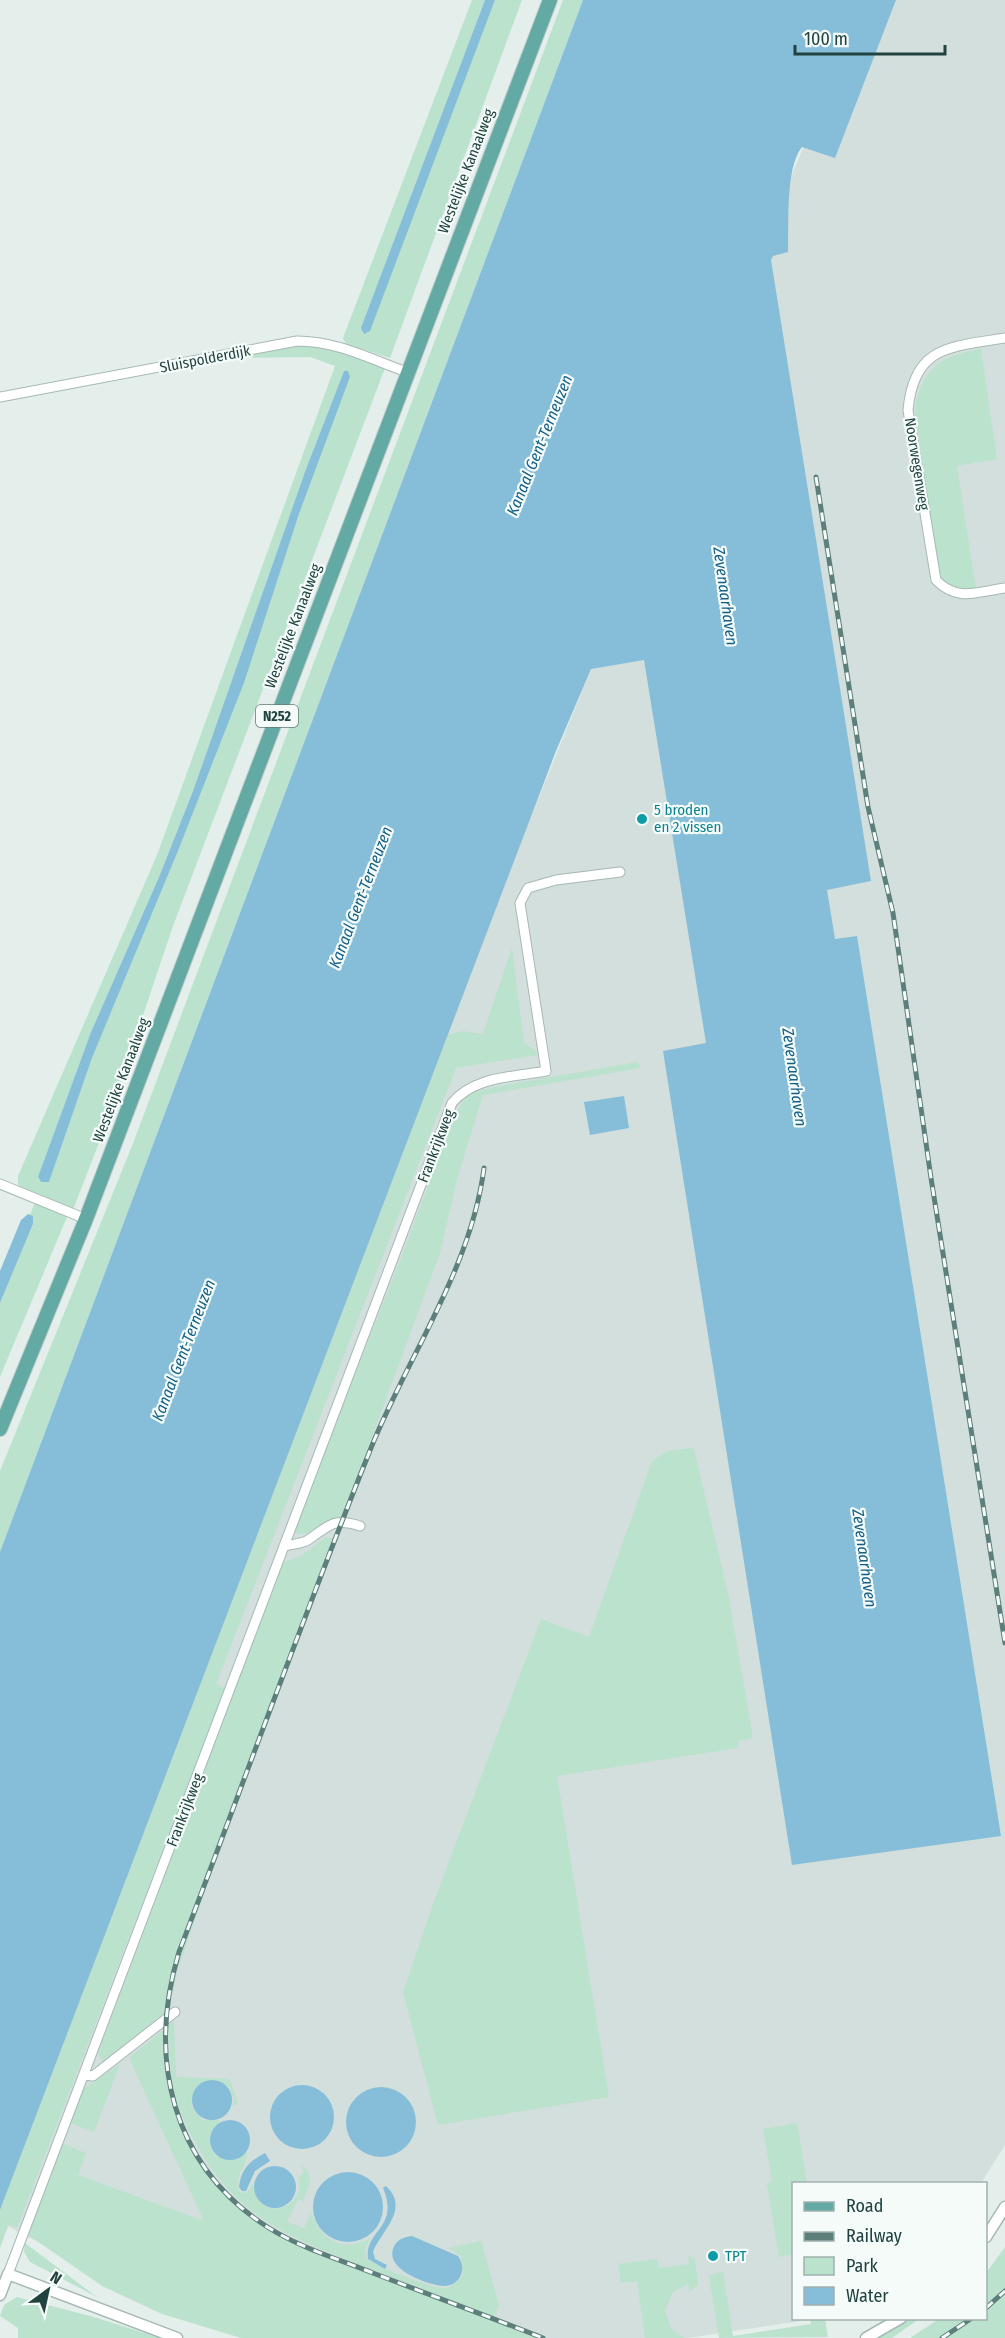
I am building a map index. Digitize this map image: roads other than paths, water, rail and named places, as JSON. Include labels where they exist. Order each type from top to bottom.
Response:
[{"type":"main road","name":"Westelijke Kanaalweg","points":[[0,1430],[86,1219],[550,0]]},
{"type":"street","name":"Noorwegenweg","points":[[1005,338],[948,348],[930,358],[910,386],[908,410],[936,580],[946,591],[959,595],[1005,588]]},
{"type":"street","name":"Sluispolderdijk","points":[[0,397],[297,341],[315,341],[346,348],[407,372]]},
{"type":"street","name":"Frankrijkweg","points":[[8,2274],[452,1103],[462,1092],[479,1083],[546,1071],[520,903],[528,888],[556,880],[620,872]]},
{"type":"street","points":[[0,1184],[86,1219]]},
{"type":"street","points":[[285,1546],[307,1541],[331,1524],[343,1522],[360,1526]]},
{"type":"street","points":[[84,2075],[93,2076],[107,2067],[175,2012]]},
{"type":"street","points":[[987,2235],[1005,2206]]},
{"type":"street","points":[[0,2295],[8,2274],[177,2338]]},
{"type":"street","points":[[866,2338],[899,2320]]},
{"type":"water","points":[[485,0],[495,0],[370,331],[364,334],[361,328]]},
{"type":"water","points":[[583,0],[896,0],[835,158],[802,147],[797,156],[790,182],[788,252],[773,256],[771,260],[871,881],[827,890],[835,939],[857,936],[1001,1836],[792,1865],[663,1051],[706,1043],[644,660],[591,669],[556,751],[0,2210],[0,1552]]},
{"type":"water","points":[[344,371],[348,371],[350,377],[299,514],[244,683],[178,851],[92,1058],[49,1182],[41,1182],[38,1177],[91,1032],[159,877],[193,791],[306,469]]},
{"type":"water","points":[[624,1096],[629,1128],[590,1135],[584,1102]]},
{"type":"water","points":[[28,1214],[33,1216],[33,1224],[0,1303],[0,1271],[21,1220]]},
{"type":"water","points":[[212,2080],[226,2086],[232,2100],[226,2114],[212,2120],[198,2114],[192,2100],[198,2086]]},
{"type":"water","points":[[302,2085],[320,2091],[328,2099],[334,2117],[328,2135],[320,2143],[302,2149],[284,2143],[276,2135],[270,2117],[276,2099],[284,2091]]},
{"type":"water","points":[[388,2087],[401,2093],[410,2102],[414,2108],[416,2122],[414,2136],[406,2147],[395,2155],[374,2157],[356,2147],[348,2136],[346,2115],[356,2097],[367,2089]]},
{"type":"water","points":[[230,2120],[244,2126],[250,2140],[244,2154],[230,2160],[216,2154],[210,2140],[216,2126]]},
{"type":"water","points":[[265,2153],[270,2161],[255,2171],[246,2191],[242,2191],[239,2187],[244,2170]]},
{"type":"water","points":[[275,2166],[290,2172],[296,2187],[290,2202],[275,2208],[260,2202],[254,2187],[260,2172]]},
{"type":"water","points":[[348,2172],[361,2175],[373,2182],[380,2194],[383,2207],[380,2220],[373,2232],[361,2239],[348,2242],[335,2239],[323,2232],[316,2220],[313,2207],[316,2194],[323,2182],[335,2175]]},
{"type":"water","points":[[386,2186],[396,2203],[395,2212],[373,2252],[375,2259],[387,2265],[385,2269],[368,2259],[368,2249],[385,2220],[387,2201],[383,2188]]},
{"type":"water","points":[[412,2236],[458,2256],[462,2271],[455,2283],[437,2285],[410,2275],[396,2264],[393,2249],[396,2243],[400,2239]]},
{"type":"railway","points":[[816,477],[868,807],[893,913],[931,1178],[1005,1643]]},
{"type":"railway","points":[[484,1168],[477,1205],[452,1277],[371,1448],[179,1952],[170,1992],[166,2031],[168,2070],[175,2106],[189,2141],[209,2174],[236,2203],[269,2228],[294,2242],[543,2338]]},
{"type":"railway","points":[[987,2307],[1005,2291]]},
{"type":"railway","points":[[942,2338],[969,2320]]},
{"type":"place","name":"5 broden en 2 vissen","points":[[642,819]]},
{"type":"place","name":"TPT","points":[[713,2256]]},
{"type":"water label","name":"Kanaal Gent-Terneuzen","points":[[539,445]]},
{"type":"water label","name":"Zevenaarhaven","points":[[726,596]]},
{"type":"water label","name":"Kanaal Gent-Terneuzen","points":[[360,897]]},
{"type":"water label","name":"Zevenaarhaven","points":[[795,1077]]},
{"type":"water label","name":"Kanaal Gent-Terneuzen","points":[[183,1350]]},
{"type":"water label","name":"Zevenaarhaven","points":[[865,1558]]}]
